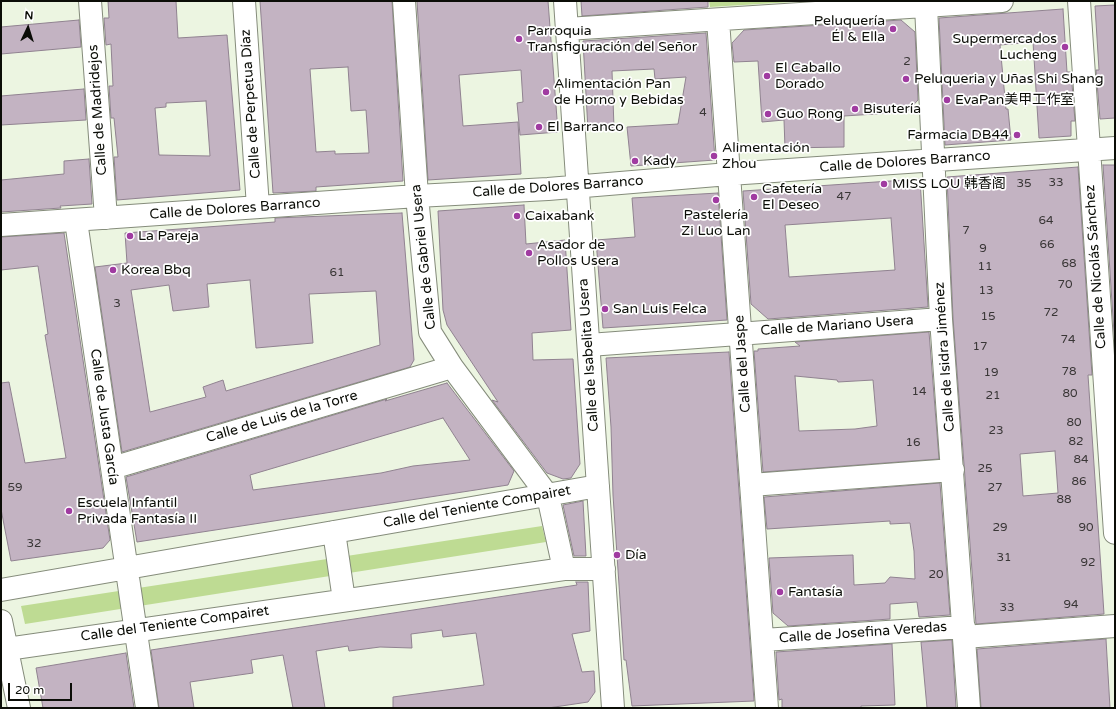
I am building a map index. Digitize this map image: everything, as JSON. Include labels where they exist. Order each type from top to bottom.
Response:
[{"type":"street","name":"Calle de Madridejos","points":[[90,1],[106,218]]},
{"type":"street","name":"Calle de Perpetua Díaz","points":[[244,1],[258,207]]},
{"type":"street","name":"Calle de Gabriel Usera","points":[[404,1],[417,196],[430,332],[452,367],[548,496],[564,569]]},
{"type":"street","name":"Calle de Isabelita Usera","points":[[565,1],[613,708]]},
{"type":"street","points":[[567,29],[1002,1]]},
{"type":"street","name":"Calle de Nicolás Sánchez","points":[[1079,1],[1115,534]]},
{"type":"street","name":"Calle de Isidra Jiménez","points":[[926,6],[941,319],[954,470],[969,708]]},
{"type":"street","name":"Calle del Jaspe","points":[[718,20],[767,708]]},
{"type":"street","name":"Calle de Dolores Barranco","points":[[1,225],[577,186],[934,159],[1115,148]]},
{"type":"street","name":"Calle de Justa García","points":[[76,221],[147,708]]},
{"type":"street","name":"Calle de Mariano Usera","points":[[589,345],[941,319]]},
{"type":"street","name":"Calle de Luis de la Torre","points":[[112,468],[452,367]]},
{"type":"street","points":[[751,485],[954,470]]},
{"type":"street","name":"Calle del Teniente Compairet","points":[[1,590],[126,567],[548,496],[598,486]]},
{"type":"street","points":[[334,532],[344,600]]},
{"type":"street","name":"Calle del Teniente Compairet","points":[[7,648],[564,569],[604,569]]},
{"type":"street","points":[[1,621],[20,708]]},
{"type":"street","name":"Calle de Josefina Veredas","points":[[762,640],[1115,626]]},
{"type":"green space","points":[[709,1],[808,1],[710,7]]},
{"type":"green space","points":[[542,526],[546,542],[25,624],[21,606]]},
{"type":"building","points":[[108,1],[176,1],[178,38],[227,35],[240,190],[117,200],[114,157],[118,157],[114,118],[111,118],[109,86],[113,86],[111,44],[106,45],[104,18],[109,18]],"holes":[[[206,101],[210,156],[159,155],[155,108],[166,107],[166,103]]]},
{"type":"building","points":[[260,1],[392,1],[403,181],[316,187],[316,191],[273,193]],"holes":[[[348,67],[351,111],[366,110],[369,153],[335,154],[335,151],[316,152],[310,69]]]},
{"type":"building","points":[[417,1],[548,1],[558,132],[520,135],[517,103],[523,102],[521,70],[459,75],[463,126],[518,122],[521,174],[428,180]]},
{"type":"building","points":[[581,1],[708,1],[708,7],[582,16]]},
{"type":"building","points":[[1115,5],[1115,118],[1100,119],[1096,70],[1099,70],[1095,6]]},
{"type":"building","points":[[1063,9],[1067,72],[1071,72],[1075,121],[1071,121],[1071,136],[1039,138],[1033,42],[1000,45],[1006,109],[1008,109],[1011,140],[945,145],[939,18]]},
{"type":"building","points":[[79,20],[81,47],[1,54],[1,27]]},
{"type":"building","points":[[901,20],[915,32],[918,100],[907,112],[844,116],[844,147],[785,148],[784,120],[762,122],[758,61],[734,62],[732,43],[744,30]]},
{"type":"building","points":[[706,33],[715,160],[631,166],[627,127],[678,124],[686,77],[655,79],[654,69],[612,71],[614,128],[588,130],[583,41]]},
{"type":"building","points":[[84,89],[86,120],[1,125],[1,96]]},
{"type":"building","points":[[89,159],[92,204],[60,206],[61,208],[1,212],[1,180],[64,174],[64,161]]},
{"type":"building","points":[[1103,165],[1115,165],[1115,348]]},
{"type":"building","points":[[1078,167],[1092,375],[1088,375],[1104,614],[976,624],[953,318],[947,177]],"holes":[[[1055,451],[1058,493],[1023,496],[1020,454]]]},
{"type":"building","points":[[920,179],[928,307],[768,319],[751,304],[743,191]],"holes":[[[891,218],[895,270],[789,277],[785,225]]]},
{"type":"building","points":[[718,193],[727,320],[603,328],[596,240],[635,237],[632,198]]},
{"type":"building","points":[[524,205],[526,244],[565,240],[571,330],[532,333],[533,360],[573,359],[580,464],[571,478],[563,479],[547,473],[492,400],[498,402],[447,325],[443,310],[438,211]]},
{"type":"building","points":[[402,213],[414,360],[410,367],[122,452],[95,267],[127,263],[125,233],[275,222],[275,218]],"holes":[[[250,280],[256,348],[313,343],[309,294],[376,291],[380,345],[226,391],[223,380],[203,387],[206,397],[150,412],[131,290],[169,285],[173,311],[209,307],[207,284]]]},
{"type":"building","points":[[64,233],[110,540],[103,548],[11,561],[1,509],[1,383],[9,382],[25,463],[66,458],[45,335],[48,334],[38,266],[1,270],[1,237]]},
{"type":"building","points":[[929,332],[939,459],[763,472],[754,351],[758,351],[758,349],[800,346],[795,342]],"holes":[[[795,376],[837,380],[838,382],[873,380],[877,426],[855,429],[799,431]]]},
{"type":"building","points":[[729,352],[754,701],[632,706],[626,660],[624,660],[606,358]]},
{"type":"building","points":[[447,383],[514,471],[508,485],[137,542],[126,477],[387,399],[385,401]],"holes":[[[443,418],[470,460],[413,466],[381,473],[253,490],[250,475]]]},
{"type":"building","points":[[940,483],[950,615],[919,617],[917,602],[890,604],[890,619],[788,626],[773,613],[769,558],[853,555],[854,585],[885,583],[890,577],[915,579],[914,551],[910,523],[890,524],[890,521],[767,529],[764,497]]},
{"type":"building","points":[[583,501],[586,556],[574,556],[563,505]]},
{"type":"building","points":[[576,582],[588,582],[590,631],[572,634],[582,672],[594,671],[595,692],[588,702],[548,708],[393,708],[393,697],[484,685],[476,633],[443,637],[442,630],[411,634],[412,648],[380,647],[349,651],[348,646],[316,651],[325,708],[293,708],[283,655],[251,660],[253,673],[190,682],[194,708],[159,708],[151,650],[577,585]]},
{"type":"building","points":[[1106,639],[1110,708],[981,708],[977,649]]},
{"type":"building","points":[[952,640],[956,708],[927,708],[921,642]]},
{"type":"building","points":[[892,644],[895,705],[861,706],[861,708],[782,708],[782,699],[779,700],[776,652]]},
{"type":"building","points":[[126,653],[134,708],[43,708],[36,668]]},
{"type":"place","name":"Peluquería Él & Ella","points":[[893,29]]},
{"type":"place","name":"Parroquia Transfiguración del Señor","points":[[519,39]]},
{"type":"place","name":"Supermercados Lucheng","points":[[1065,47]]},
{"type":"place","name":"El Caballo Dorado","points":[[767,76]]},
{"type":"place","name":"Peluqueria y Uñas Shi Shang","points":[[906,79]]},
{"type":"place","name":"Alimentación Pan de Horno y Bebidas","points":[[546,92]]},
{"type":"place","name":"EvaPan美甲工作室","points":[[947,100]]},
{"type":"place","name":"Bisutería","points":[[855,109]]},
{"type":"place","name":"Guo Rong","points":[[768,114]]},
{"type":"place","name":"El Barranco","points":[[539,127]]},
{"type":"place","name":"Farmacia DB44","points":[[1017,135]]},
{"type":"place","name":"Alimentación Zhou","points":[[714,156]]},
{"type":"place","name":"Kady","points":[[635,161]]},
{"type":"place","name":"MISS LOU 韩香阁","points":[[884,184]]},
{"type":"place","name":"Cafetería El Deseo","points":[[754,197]]},
{"type":"place","name":"Pastelería Zi Luo Lan","points":[[716,200]]},
{"type":"place","name":"Caixabank","points":[[517,216]]},
{"type":"place","name":"La Pareja","points":[[130,236]]},
{"type":"place","name":"Asador de Pollos Usera","points":[[529,253]]},
{"type":"place","name":"Korea Bbq","points":[[113,270]]},
{"type":"place","name":"San Luis Felca","points":[[605,309]]},
{"type":"place","name":"Escuela Infantil Privada Fantasía II","points":[[69,511]]},
{"type":"place","name":"Día","points":[[617,555]]},
{"type":"place","name":"Fantasía","points":[[780,592]]}]
